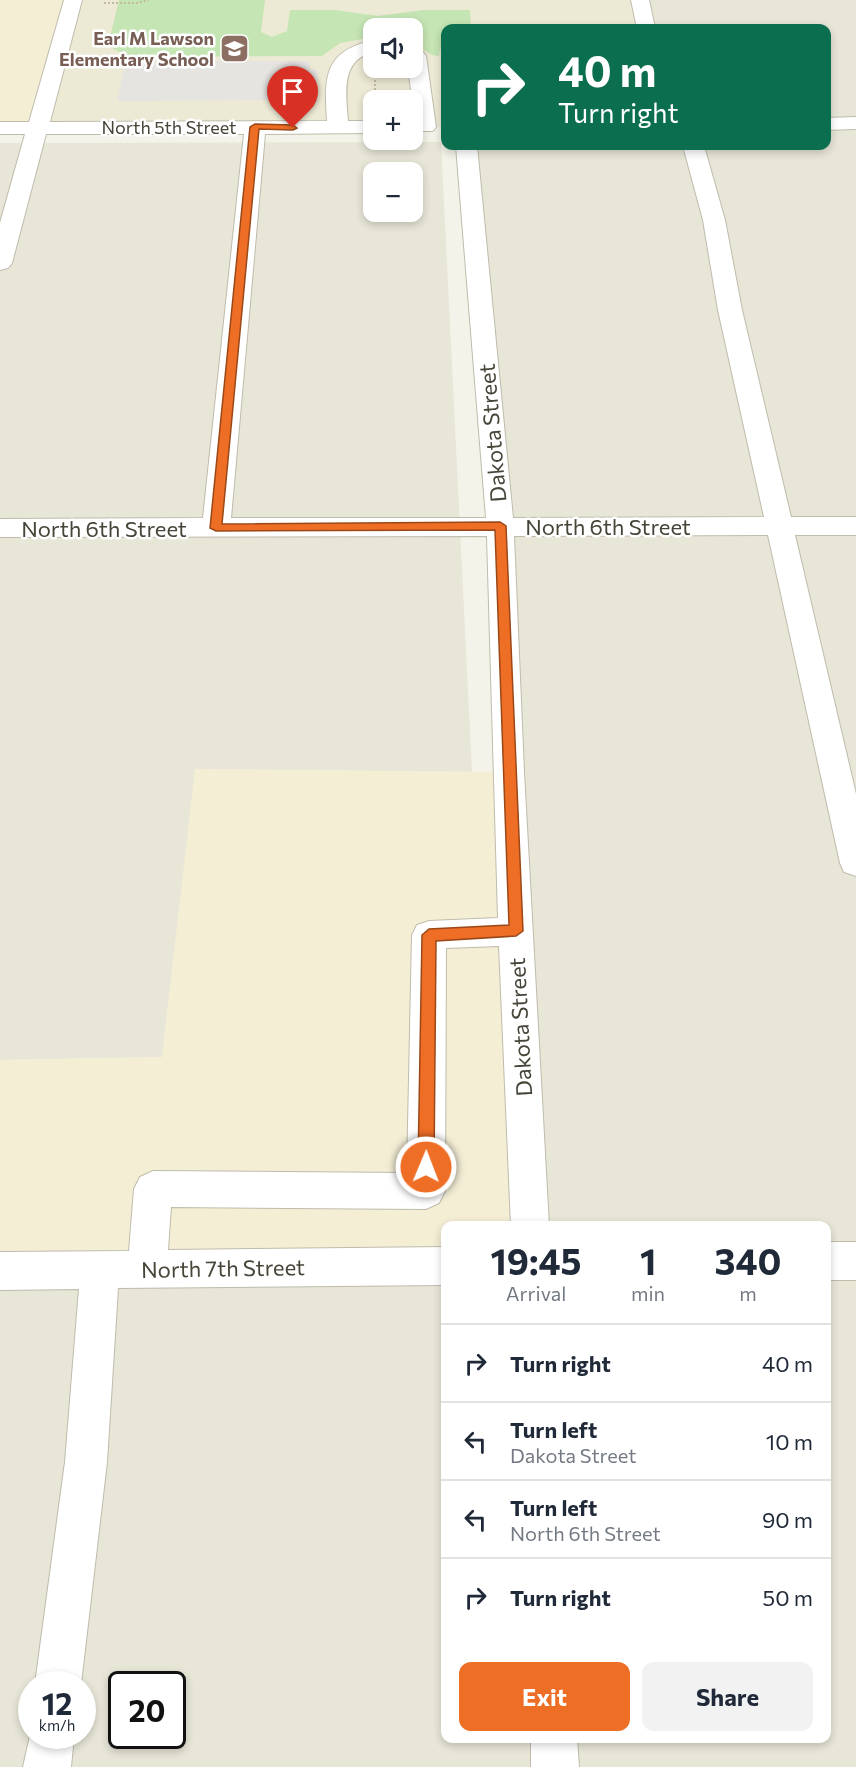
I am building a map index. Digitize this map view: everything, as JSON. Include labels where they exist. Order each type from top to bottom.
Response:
[{"type":"street","points":[[0,263],[73,0]]},
{"type":"street","points":[[639,0],[645,24]]},
{"type":"street","points":[[338,127],[336,80],[343,59],[356,48],[363,47]]},
{"type":"street","points":[[420,78],[428,127]]},
{"type":"street","points":[[831,124],[856,123]]},
{"type":"street","points":[[216,528],[255,127]]},
{"type":"street","name":"North 5th Street","points":[[0,128],[363,127]]},
{"type":"street","name":"Dakota Street","points":[[466,150],[500,526],[530,1221]]},
{"type":"street","points":[[695,150],[714,220],[730,310],[856,863]]},
{"type":"street","name":"North 6th Street","points":[[0,528],[856,526]]},
{"type":"street","points":[[147,1269],[153,1189],[426,1191],[429,935],[516,931]]},
{"type":"street","points":[[831,1261],[856,1261]]},
{"type":"street","name":"North 7th Street","points":[[0,1271],[441,1266]]},
{"type":"street","points":[[59,1671],[86,1462],[100,1270]]},
{"type":"street","points":[[554,1743],[555,1767]]},
{"type":"street","points":[[47,1767],[49,1749]]},
{"type":"path","points":[[102,3],[137,3],[149,0]]},
{"type":"path","points":[[375,78],[375,90]]},
{"type":"shaded area","points":[[0,0],[73,0],[37,128],[0,128]]},
{"type":"shaded area","name":"Earl M Lawson Elementary School","points":[[73,0],[640,0],[645,24],[441,24],[441,127],[423,127],[423,90],[363,90],[363,127],[37,128]]},
{"type":"shaded area","points":[[640,0],[856,0],[856,1767],[0,1767],[0,1271],[441,1266],[441,1743],[831,1743],[831,1221],[530,1221],[493,434],[466,150],[831,150],[831,24],[645,24]]},
{"type":"shaded area","points":[[126,61],[310,61],[310,70],[318,70],[316,88],[301,90],[301,100],[117,101]]},
{"type":"shaded area","points":[[363,142],[363,150],[423,150],[423,142],[441,142],[472,772],[196,769],[162,1057],[0,1060],[0,143]]},
{"type":"shaded area","points":[[195,769],[508,772],[530,1221],[441,1221],[441,1266],[0,1271],[0,1060],[162,1057]]},
{"type":"green space","points":[[119,0],[265,0],[261,32],[272,37],[287,31],[290,10],[335,10],[378,16],[423,10],[470,10],[471,24],[441,24],[439,56],[423,49],[423,18],[363,18],[363,39],[340,43],[322,56],[129,57],[108,46]]},
{"type":"place","name":"Earl M Lawson Elementary School","points":[[235,48]]},
{"type":"route","points":[[293,128],[255,127],[216,528],[500,526],[516,931],[429,935],[426,1167]]}]
